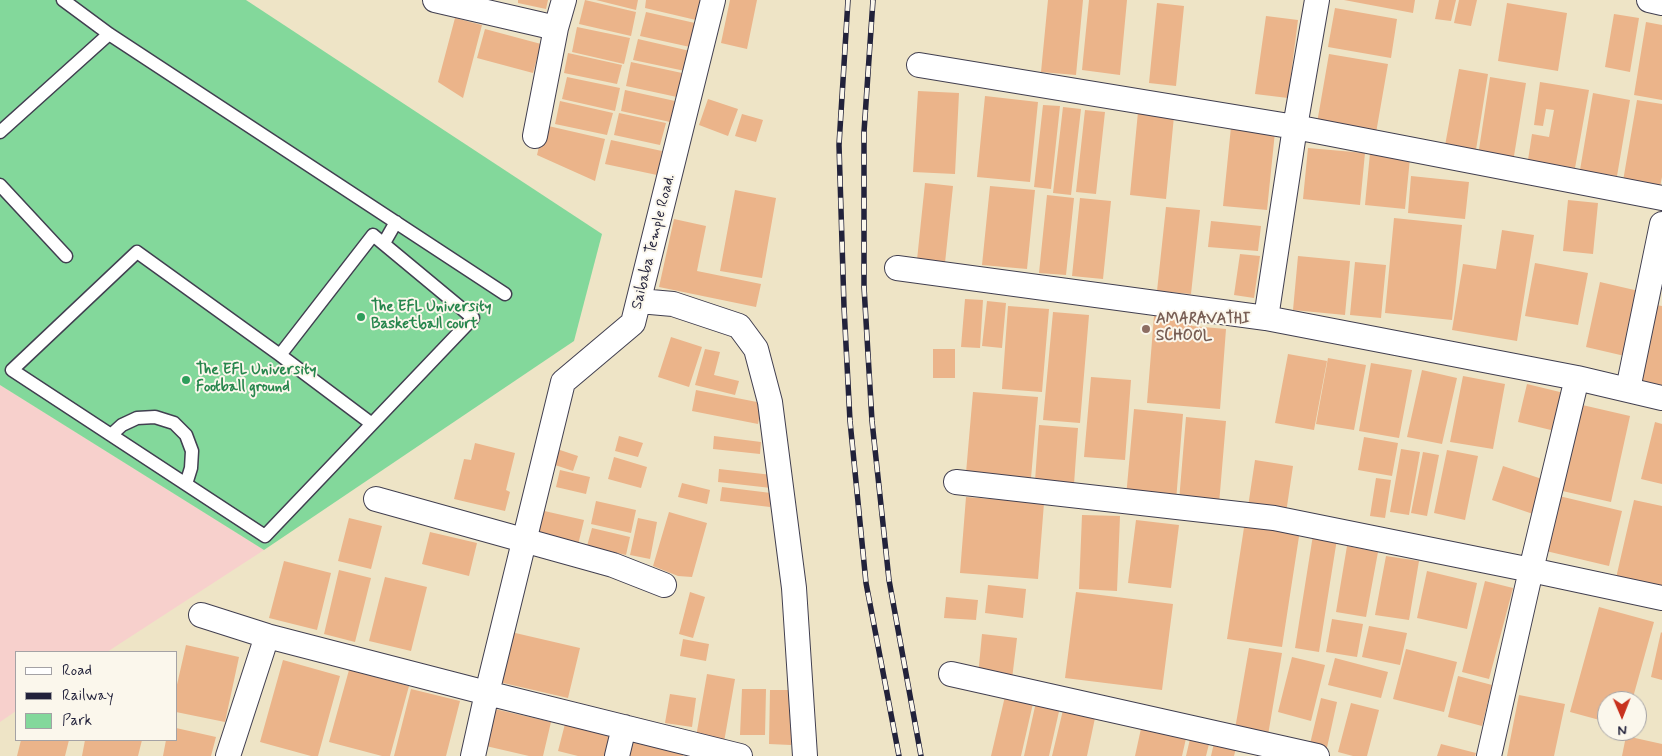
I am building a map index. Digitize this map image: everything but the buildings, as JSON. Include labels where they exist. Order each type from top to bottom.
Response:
[{"type":"street","points":[[435,0],[556,28]]},
{"type":"street","points":[[534,136],[556,28],[564,0]]},
{"type":"street","name":"Saibaba Temple Road.","points":[[473,756],[563,382],[633,323],[713,0]]},
{"type":"street","points":[[1266,318],[1295,127],[1317,0]]},
{"type":"street","points":[[1649,0],[1662,3]]},
{"type":"street","points":[[919,65],[1295,127],[1662,198]]},
{"type":"street","points":[[1628,388],[1662,224]]},
{"type":"street","points":[[897,268],[1266,318],[1628,388],[1662,398]]},
{"type":"street","points":[[639,301],[674,304],[739,326],[756,349],[770,402],[794,588],[805,756]]},
{"type":"street","points":[[1489,756],[1577,378]]},
{"type":"street","points":[[956,482],[1274,518],[1662,598]]},
{"type":"street","points":[[376,499],[613,565],[664,585]]},
{"type":"street","points":[[201,615],[267,636],[624,727],[691,750],[740,756]]},
{"type":"street","points":[[228,756],[267,636]]},
{"type":"street","points":[[951,674],[1317,756]]},
{"type":"street","points":[[617,756],[624,727]]},
{"type":"lane","points":[[63,0],[109,34],[505,294]]},
{"type":"lane","points":[[0,132],[109,34]]},
{"type":"lane","points":[[0,185],[66,256]]},
{"type":"lane","points":[[384,244],[396,222]]},
{"type":"lane","points":[[280,354],[373,235],[473,318],[372,424],[265,536],[12,370],[137,252],[280,354],[372,424]]},
{"type":"lane","points":[[111,435],[122,425],[137,418],[155,417],[174,423],[186,435],[192,451],[191,468],[186,484]]},
{"type":"shaded area","points":[[0,385],[264,550],[109,651],[15,651],[15,712],[0,722]]},
{"type":"green space","points":[[0,0],[246,0],[602,234],[574,341],[264,550],[0,385]]},
{"type":"railway","points":[[848,0],[839,145],[850,421],[866,583],[899,756]]},
{"type":"railway","points":[[873,0],[864,132],[864,287],[872,421],[889,580],[921,756]]},
{"type":"place","name":"The EFL University Basketball court","points":[[361,317]]},
{"type":"place","name":"AMARAVATHI SCHOOL","points":[[1146,329]]},
{"type":"place","name":"The EFL University Football ground","points":[[186,380]]}]
